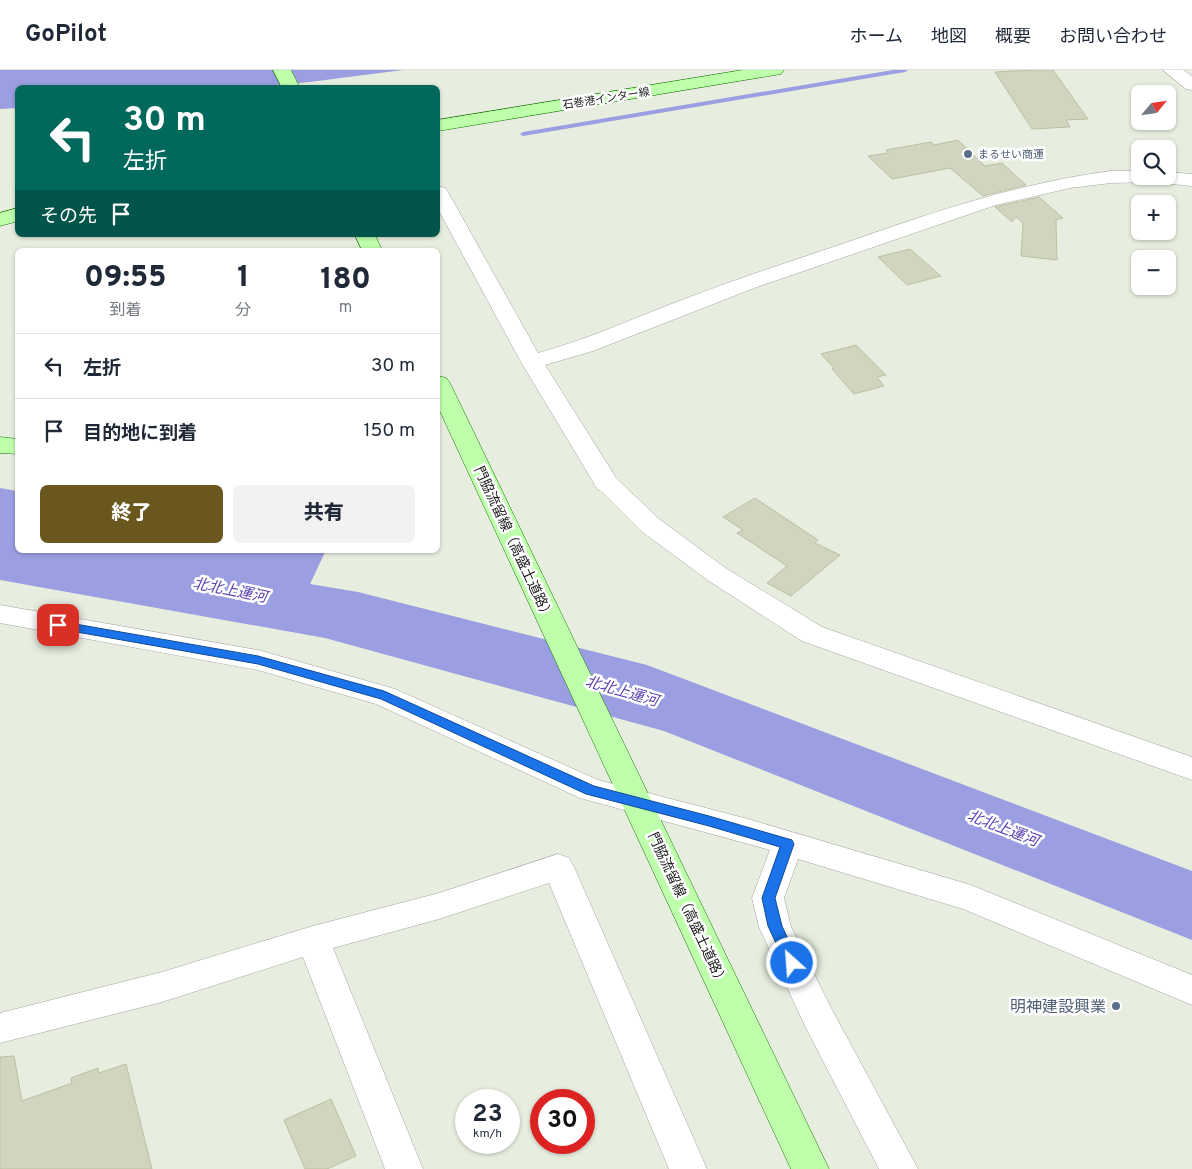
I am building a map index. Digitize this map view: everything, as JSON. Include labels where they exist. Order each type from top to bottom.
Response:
[{"type":"main road","points":[[282,70],[290,85]]},
{"type":"main road","name":"石巻港インター線","points":[[440,113],[700,70]]},
{"type":"main road","name":"石巻港インター線","points":[[440,126],[775,70]]},
{"type":"main road","points":[[0,203],[15,199]]},
{"type":"main road","points":[[0,220],[15,215]]},
{"type":"main road","name":"門脇流留線（高盛土道路）","points":[[440,392],[443,406],[513,542],[638,802],[810,1169]]},
{"type":"main road","points":[[0,445],[15,447]]},
{"type":"street","points":[[1172,70],[1192,85]]},
{"type":"street","points":[[532,362],[592,344],[707,298],[929,220],[983,203],[1059,185],[1113,178],[1136,176],[1192,180]]},
{"type":"street","points":[[440,196],[532,362],[607,484],[650,525],[718,575],[812,634],[1192,768]]},
{"type":"street","points":[[0,614],[258,660],[384,696],[591,790],[788,844],[971,898],[1192,990]]},
{"type":"street","points":[[788,844],[768,898],[775,926],[818,1017],[899,1169]]},
{"type":"street","points":[[0,1028],[162,987],[313,940],[439,906],[558,867],[688,1169]]},
{"type":"street","points":[[313,940],[404,1169]]},
{"type":"water","points":[[0,70],[403,70],[275,85],[15,85],[15,108],[0,109]]},
{"type":"water","name":"北北上運河","points":[[0,488],[15,491],[15,553],[325,553],[310,584],[358,592],[647,665],[1192,871],[1192,940],[664,731],[325,638],[0,580]]},
{"type":"building","points":[[1053,70],[1088,119],[1066,120],[1070,127],[1032,129],[995,72]]},
{"type":"building","points":[[958,140],[985,166],[1002,163],[1026,185],[983,196],[950,168],[892,179],[868,156],[888,153],[886,150],[931,142],[934,145]]},
{"type":"building","points":[[1039,197],[1063,218],[1056,220],[1057,260],[1021,256],[1023,223],[1016,217],[1012,222],[995,207]]},
{"type":"building","points":[[910,249],[941,276],[907,285],[878,257]]},
{"type":"building","points":[[856,345],[886,375],[877,377],[884,386],[854,394],[821,354]]},
{"type":"building","points":[[755,498],[818,540],[815,543],[840,555],[791,596],[767,583],[787,566],[737,533],[743,530],[723,517]]},
{"type":"building","points":[[14,1056],[22,1101],[72,1083],[71,1078],[98,1068],[99,1073],[126,1064],[152,1169],[0,1169],[0,1057]]},
{"type":"building","points":[[331,1099],[356,1156],[327,1169],[305,1169],[284,1120]]},
{"type":"waterway","points":[[523,134],[905,70]]},
{"type":"place","name":"まるせい商運","points":[[968,154]]},
{"type":"place","name":"明神建設興業","points":[[1116,1006]]},
{"type":"route","points":[[58,625],[258,660],[384,696],[591,790],[748,831],[788,844],[768,898],[775,926],[792,963]]}]
